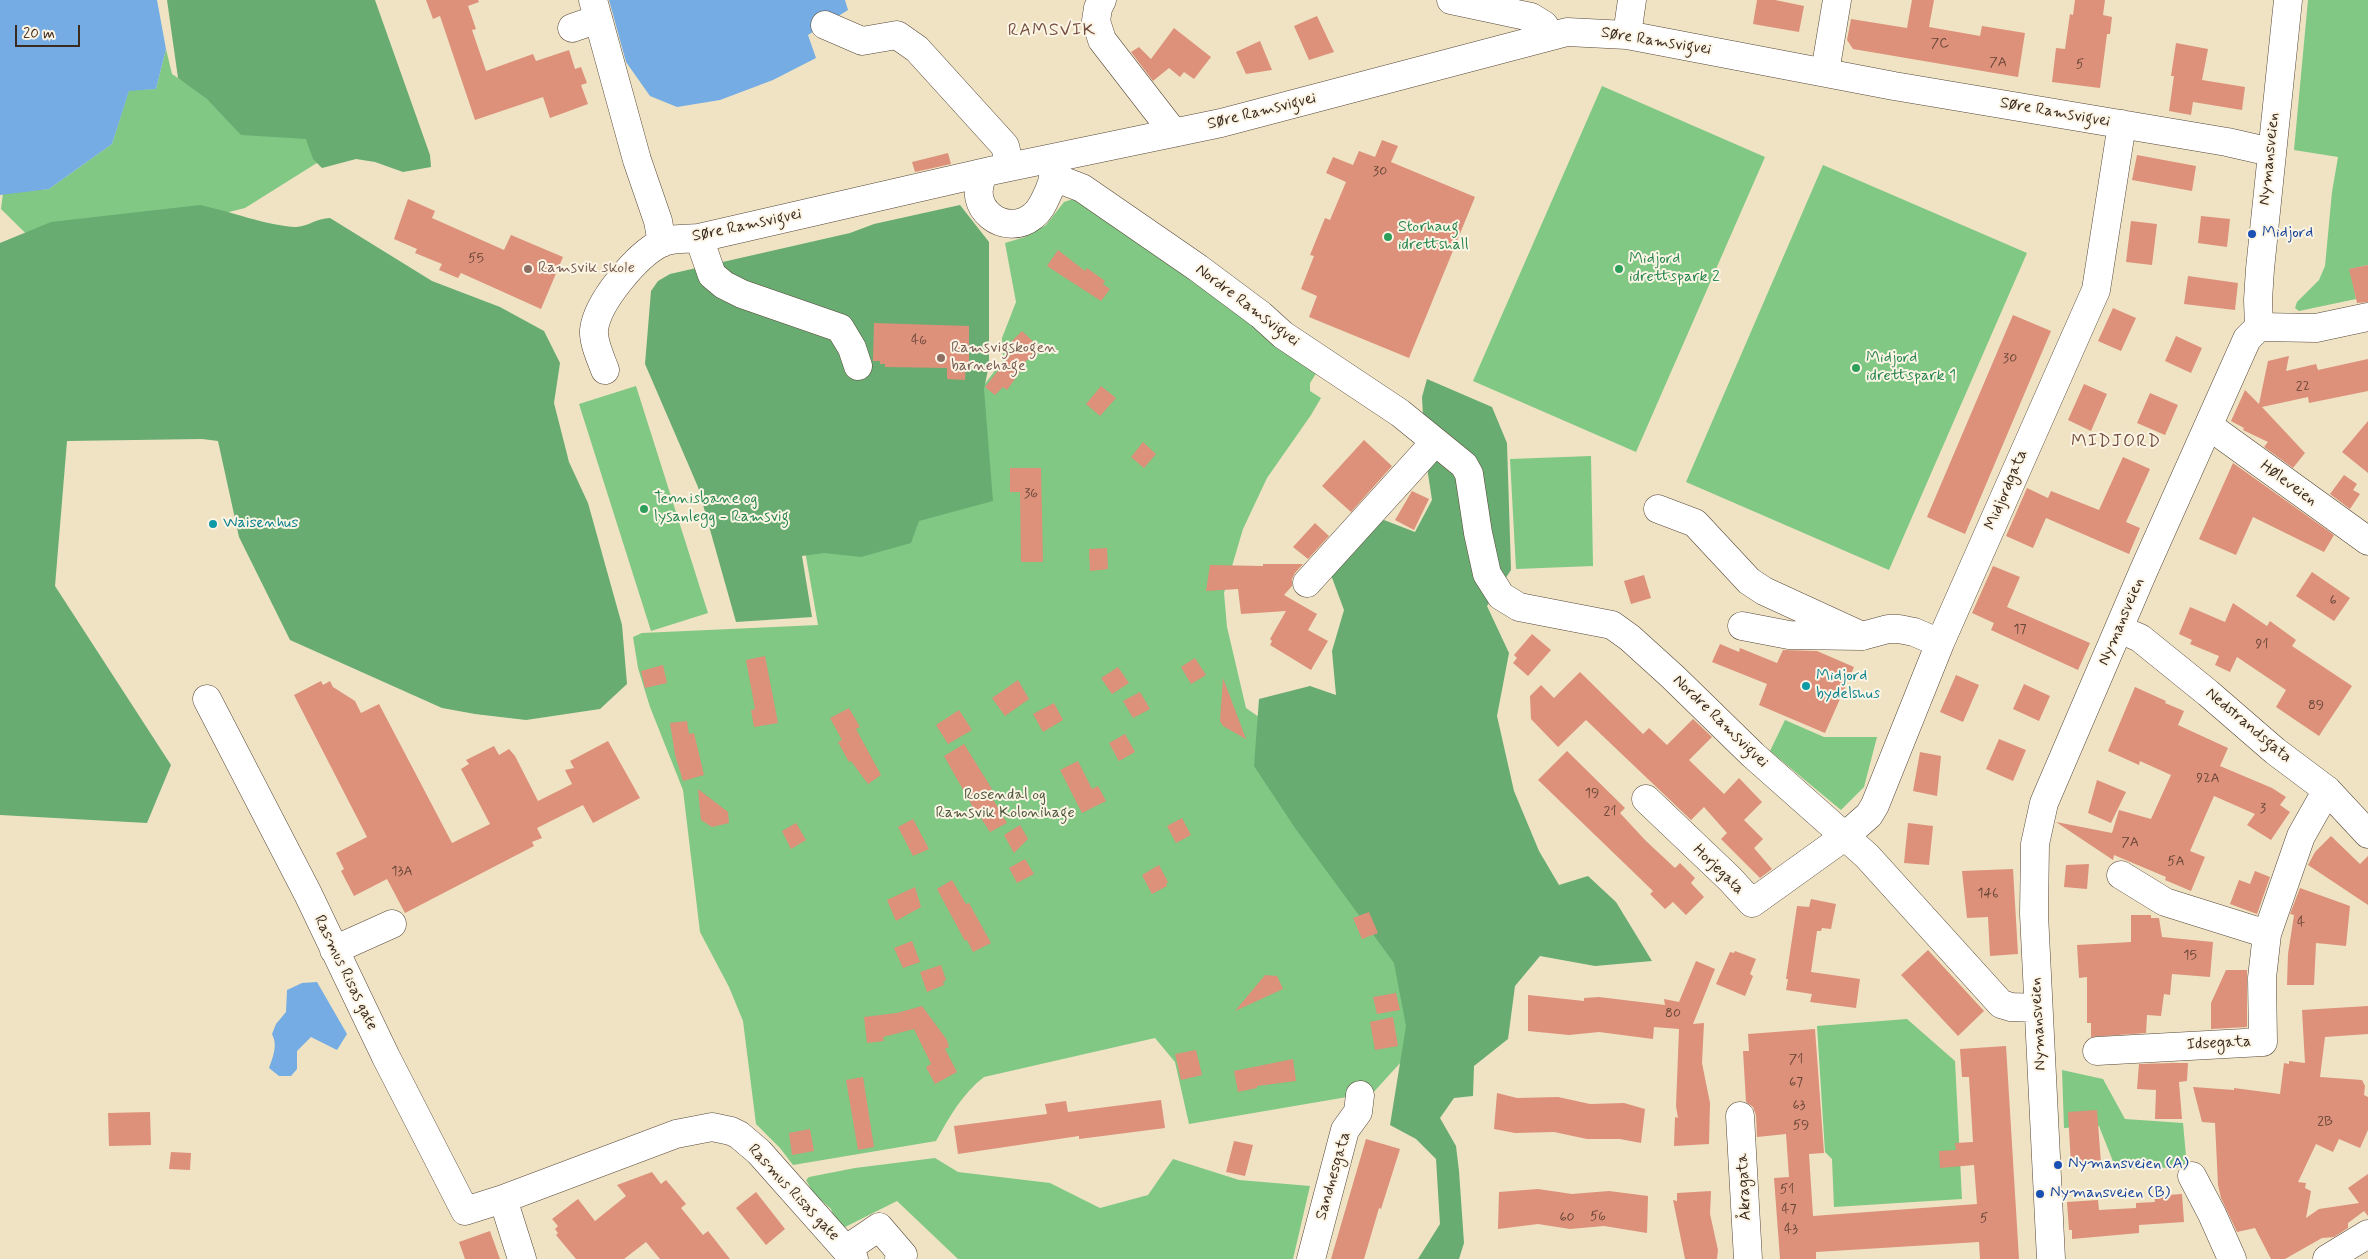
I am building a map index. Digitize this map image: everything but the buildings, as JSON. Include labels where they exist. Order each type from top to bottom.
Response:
[{"type":"street","points":[[1102,0],[1098,8],[1096,21],[1102,40],[1174,133]]},
{"type":"street","points":[[1451,0],[1531,17],[1544,26],[1550,36]]},
{"type":"street","points":[[1627,35],[1632,0]]},
{"type":"street","points":[[1824,72],[1837,0]]},
{"type":"street","name":"Nymansveien","points":[[2051,1259],[2038,1008],[2034,877],[2035,844],[2038,828],[2044,803],[2119,629],[2247,339],[2259,327],[2258,300],[2270,152],[2288,0]]},
{"type":"street","points":[[572,28],[596,10],[636,160],[658,221],[662,243],[623,275],[607,297],[598,315],[594,331],[605,370]]},
{"type":"street","points":[[824,26],[862,41],[897,35],[917,49],[1005,146],[997,171],[978,192],[983,208],[994,218],[1008,224],[1028,220],[1038,212],[1051,168]]},
{"type":"street","name":"Søre Ramsvigvei","points":[[662,243],[699,238],[997,171],[1051,168],[1174,133],[1299,103],[1550,36],[1581,31],[1627,35],[1894,86],[2122,124],[2270,152]]},
{"type":"street","name":"Midjordgata","points":[[1844,838],[1868,815],[1875,805],[1940,643],[2096,290],[2122,124]]},
{"type":"street","name":"Nordre Ramsvigvei","points":[[1051,168],[1198,268],[1261,315],[1283,335],[1332,370],[1400,413],[1464,465],[1469,474],[1478,533],[1487,574],[1502,596],[1519,607],[1612,625],[1652,658],[1753,755],[1892,883],[1953,954],[2001,1004],[2011,1007],[2038,1008]]},
{"type":"street","points":[[699,238],[712,275],[724,286],[840,328],[852,348],[858,366]]},
{"type":"street","points":[[2259,327],[2316,328],[2368,317]]},
{"type":"street","name":"Høleveien","points":[[2209,426],[2368,541]]},
{"type":"street","points":[[1307,583],[1436,442]]},
{"type":"street","points":[[1658,508],[1695,523],[1749,580],[1764,591],[1862,636]]},
{"type":"street","points":[[1742,626],[1790,635],[1862,636],[1888,629],[1899,629],[1914,632],[1940,643]]},
{"type":"street","name":"Nedstrandsgata","points":[[2119,629],[2140,638],[2275,751],[2327,790],[2368,834]]},
{"type":"street","name":"Rasmus Risas gate","points":[[207,699],[464,1210],[496,1208],[676,1134],[702,1128],[721,1128],[739,1135],[759,1152],[851,1255]]},
{"type":"street","name":"Idsegata","points":[[2097,1051],[2263,1042],[2262,978],[2267,934],[2301,836],[2327,790]]},
{"type":"street","name":"Horjegata","points":[[1646,799],[1752,903],[1844,838]]},
{"type":"street","points":[[2122,875],[2165,902],[2267,934]]},
{"type":"street","points":[[334,950],[392,924]]},
{"type":"street","name":"Sandnesgata","points":[[1310,1259],[1345,1130],[1358,1112],[1360,1095]]},
{"type":"street","name":"Åkragata","points":[[1740,1116],[1748,1259]]},
{"type":"street","points":[[2192,1176],[2212,1214],[2232,1259]]},
{"type":"street","points":[[496,1208],[522,1259]]},
{"type":"street","points":[[851,1255],[854,1244],[879,1227],[903,1255],[899,1259]]},
{"type":"street","points":[[2327,1259],[2368,1234]]},
{"type":"green space","points":[[167,0],[375,0],[430,155],[431,167],[403,172],[375,162],[356,159],[322,168],[313,159],[306,139],[241,135],[207,99],[178,78]]},
{"type":"green space","points":[[2308,0],[2368,0],[2368,265],[2350,269],[2356,299],[2299,311],[2295,308],[2297,302],[2319,280],[2325,266],[2332,192],[2338,157],[2294,150]]},
{"type":"green space","points":[[166,49],[172,74],[208,98],[277,112],[328,156],[245,208],[209,217],[70,277],[1,209],[3,193],[49,189],[112,144],[129,90],[156,89]]},
{"type":"green space","name":"Midjord idrettspark 2","points":[[1602,86],[1765,157],[1636,452],[1473,381]]},
{"type":"green space","name":"Midjord idrettspark 1","points":[[1823,165],[2027,253],[1889,570],[1686,482]]},
{"type":"green space","name":"Rosendal og Ramsvik Kolonihage","points":[[1079,197],[1317,372],[1310,383],[1310,391],[1321,398],[1267,478],[1243,529],[1224,593],[1227,627],[1246,708],[1269,724],[1403,963],[1412,1050],[1371,1095],[1353,1096],[1189,1124],[1175,1062],[1155,1038],[984,1077],[963,1098],[936,1141],[793,1165],[780,1148],[756,1124],[743,1021],[729,987],[700,932],[683,790],[650,707],[638,668],[633,637],[642,633],[818,625],[795,494],[962,414],[1003,360],[1002,338],[1016,302],[1005,243],[1025,237],[1046,225],[1064,202]]},
{"type":"green space","points":[[200,205],[285,226],[300,227],[321,219],[330,218],[432,281],[500,307],[544,331],[560,363],[554,403],[569,462],[588,503],[622,625],[627,684],[600,709],[526,720],[442,708],[290,640],[239,537],[218,441],[202,439],[67,441],[55,586],[171,765],[147,823],[0,815],[0,243],[51,222]]},
{"type":"green space","points":[[960,205],[989,242],[989,365],[984,389],[993,501],[919,521],[911,543],[861,557],[824,553],[802,556],[812,617],[736,622],[698,487],[645,364],[651,291],[658,281],[670,274],[850,233],[874,224]]},
{"type":"green space","points":[[1427,379],[1492,407],[1507,443],[1511,570],[1487,606],[1509,653],[1497,716],[1514,791],[1539,851],[1559,885],[1588,876],[1616,902],[1652,961],[1595,966],[1540,956],[1515,986],[1508,1039],[1474,1066],[1473,1096],[1454,1098],[1440,1118],[1456,1146],[1464,1243],[1459,1259],[1418,1259],[1440,1224],[1436,1159],[1416,1139],[1390,1125],[1406,1026],[1394,963],[1295,828],[1254,766],[1259,699],[1310,686],[1336,695],[1332,651],[1344,610],[1331,575],[1370,528],[1384,520],[1415,532],[1432,500],[1425,454],[1422,397]]},
{"type":"green space","name":"Tennisbane og lysanlegg - Ramsvig","points":[[636,386],[708,613],[651,631],[579,404]]},
{"type":"green space","points":[[1591,456],[1593,566],[1516,569],[1510,459]]},
{"type":"green space","points":[[1785,720],[1824,737],[1877,737],[1864,787],[1841,810],[1770,751]]},
{"type":"green space","points":[[1907,1019],[1955,1061],[1962,1199],[1834,1207],[1832,1159],[1825,1152],[1817,1026]]},
{"type":"green space","points":[[2062,1070],[2103,1079],[2125,1119],[2183,1123],[2187,1167],[2116,1169],[2099,1126],[2064,1128]]},
{"type":"green space","points":[[935,1158],[958,1172],[1050,1183],[1100,1208],[1148,1195],[1173,1159],[1239,1180],[1310,1186],[1293,1259],[958,1259],[897,1201],[839,1230],[831,1209],[814,1194],[806,1180],[809,1177],[855,1168]]},
{"type":"water","points":[[0,0],[157,0],[166,49],[156,89],[129,91],[112,144],[49,189],[0,195]]},
{"type":"water","points":[[609,0],[845,0],[848,10],[808,35],[816,58],[773,80],[720,100],[677,107],[650,96],[626,62]]},
{"type":"water","points":[[317,982],[347,1034],[337,1050],[311,1037],[297,1051],[297,1069],[291,1076],[279,1076],[269,1068],[275,1047],[272,1034],[276,1024],[286,1012],[287,990],[302,983]]},
{"type":"place","name":"Midjord","points":[[2252,234]]},
{"type":"place","name":"Storhaug idrettshall","points":[[1388,237]]},
{"type":"place","name":"Ramsvik skole","points":[[528,269]]},
{"type":"place","name":"Midjord idrettspark 2","points":[[1619,269]]},
{"type":"place","name":"Ramsvigskogen barnehage","points":[[941,358]]},
{"type":"place","name":"Midjord idrettspark 1","points":[[1856,368]]},
{"type":"place","name":"Tennisbane og lysanlegg - Ramsvig","points":[[644,509]]},
{"type":"place","name":"Waisenhus","points":[[213,524]]},
{"type":"place","name":"Midjord bydelshus","points":[[1806,686]]},
{"type":"place","name":"Nymansveien (A)","points":[[2058,1165]]},
{"type":"place","name":"Nymansveien (B)","points":[[2040,1194]]},
{"type":"district","name":"RAMSVIK","points":[[1052,31]]},
{"type":"district","name":"MIDJORD","points":[[2116,442]]}]
